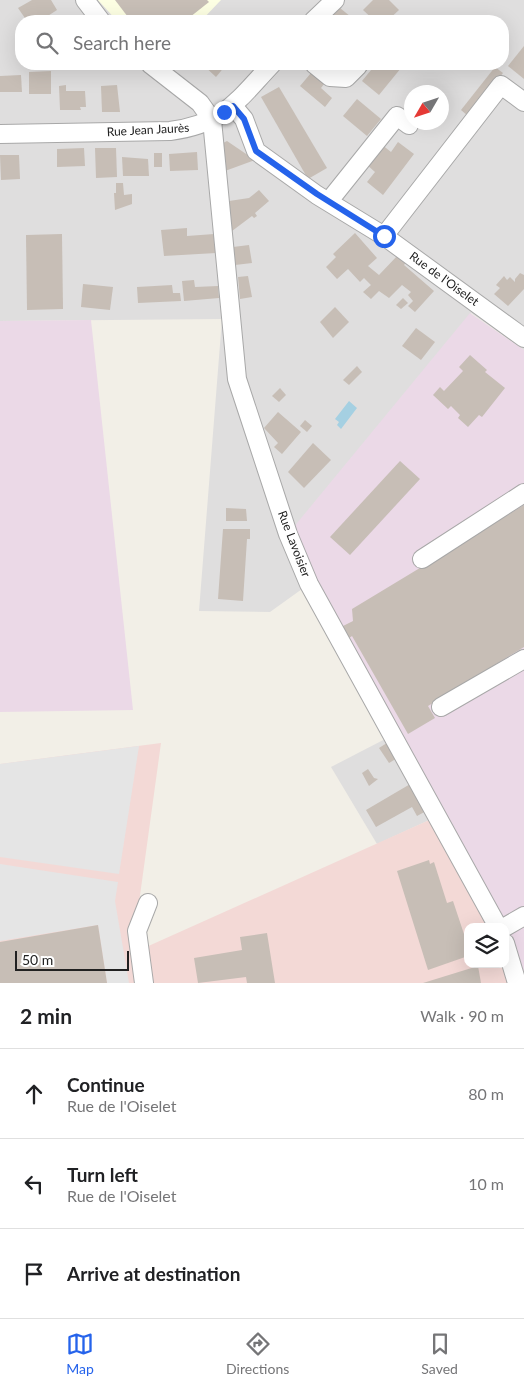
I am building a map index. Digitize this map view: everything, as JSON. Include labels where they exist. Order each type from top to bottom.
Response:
[{"type":"street","points":[[85,0],[96,15]]},
{"type":"street","points":[[319,15],[334,0]]},
{"type":"street","points":[[158,70],[200,104],[212,120]]},
{"type":"street","name":"Rue Jean Jaurès","points":[[0,134],[170,131],[196,128],[233,106],[266,70]]},
{"type":"street","points":[[321,70],[330,77],[346,78],[354,70]]},
{"type":"street","points":[[384,236],[501,85],[524,102]]},
{"type":"street","name":"Rue de l'Oiselet","points":[[233,106],[244,119],[256,151],[384,236],[524,338]]},
{"type":"street","points":[[329,201],[397,116],[404,121]]},
{"type":"street","name":"Rue Lavoisier","points":[[212,120],[237,379],[288,534],[309,584],[496,923]]},
{"type":"street","points":[[422,559],[524,493]]},
{"type":"street","points":[[441,708],[524,659]]},
{"type":"street","points":[[144,983],[136,931],[148,903]]},
{"type":"street","points":[[509,925],[524,916]]},
{"type":"street","points":[[509,956],[517,983]]},
{"type":"shaded area","points":[[0,0],[524,0],[524,350],[471,313],[309,584],[270,612],[199,611],[222,319],[0,321]]},
{"type":"shaded area","points":[[98,0],[221,0],[207,15],[112,15]]},
{"type":"shaded area","points":[[470,313],[524,350],[524,983],[517,983],[509,946],[509,923],[503,923],[288,534]]},
{"type":"shaded area","points":[[91,320],[133,710],[0,712],[0,321]]},
{"type":"shaded area","points":[[391,736],[436,817],[377,844],[331,767]]},
{"type":"shaded area","points":[[161,743],[138,910],[144,948],[436,817],[496,923],[464,923],[464,968],[508,968],[517,983],[0,983],[0,764]]},
{"type":"shaded area","points":[[139,746],[119,874],[0,857],[0,764]]},
{"type":"shaded area","points":[[0,864],[118,882],[115,901],[129,983],[107,983],[98,925],[0,941]]},
{"type":"water","points":[[349,401],[357,408],[341,429],[337,425],[339,422],[335,419]]},
{"type":"building","points":[[32,0],[51,0],[57,10],[49,15],[23,15],[18,8]]},
{"type":"building","points":[[115,0],[207,0],[209,2],[193,15],[126,15]]},
{"type":"building","points":[[373,0],[389,0],[399,10],[394,15],[368,15],[363,10]]},
{"type":"building","points":[[340,8],[349,15],[332,15]]},
{"type":"building","points":[[524,46],[524,79],[509,65]]},
{"type":"building","points":[[208,70],[222,70],[216,77]]},
{"type":"building","points":[[371,70],[399,70],[379,95],[362,81]]},
{"type":"building","points":[[493,70],[499,70],[503,73],[468,116],[461,110]]},
{"type":"building","points":[[51,71],[51,94],[29,94],[29,72]]},
{"type":"building","points":[[311,73],[324,84],[321,88],[332,98],[325,107],[300,86]]},
{"type":"building","points":[[21,75],[22,92],[0,92],[0,76]]},
{"type":"building","points":[[66,85],[66,91],[85,91],[86,107],[80,107],[81,110],[60,110],[59,86]]},
{"type":"building","points":[[117,85],[120,112],[102,112],[101,86]]},
{"type":"building","points":[[279,87],[327,168],[308,179],[261,97]]},
{"type":"building","points":[[357,99],[381,119],[367,136],[343,116]]},
{"type":"building","points":[[227,141],[255,160],[225,171],[223,143]]},
{"type":"building","points":[[398,142],[414,154],[383,195],[367,182],[375,172],[366,164],[381,144],[391,152]]},
{"type":"building","points":[[84,148],[85,166],[57,167],[57,149]]},
{"type":"building","points":[[95,148],[116,148],[117,177],[96,178]]},
{"type":"building","points":[[197,152],[198,170],[170,171],[169,154]]},
{"type":"building","points":[[154,153],[162,153],[162,167],[154,167]]},
{"type":"building","points":[[0,155],[19,155],[20,179],[1,180]]},
{"type":"building","points":[[122,157],[148,159],[149,176],[123,176]]},
{"type":"building","points":[[116,183],[123,183],[124,195],[132,194],[132,204],[115,210],[114,193],[116,193]]},
{"type":"building","points":[[259,190],[269,201],[255,213],[257,216],[254,218],[252,216],[232,231],[229,201],[249,198]]},
{"type":"building","points":[[187,228],[187,236],[214,234],[216,253],[164,256],[161,230]]},
{"type":"building","points":[[355,233],[377,258],[368,266],[379,275],[398,255],[407,261],[404,265],[434,291],[415,312],[408,306],[413,301],[408,295],[411,292],[402,285],[389,298],[379,291],[371,299],[363,292],[371,285],[364,278],[360,282],[348,269],[337,279],[326,267],[336,257],[333,254]]},
{"type":"building","points":[[62,234],[63,309],[27,310],[26,235]]},
{"type":"building","points":[[249,245],[252,263],[235,265],[233,247]]},
{"type":"building","points":[[520,273],[524,275],[524,289],[508,306],[494,294],[500,288],[496,285],[504,276],[507,280],[510,277],[515,282]]},
{"type":"building","points":[[248,276],[252,297],[240,299],[238,277]]},
{"type":"building","points":[[194,280],[195,287],[218,286],[219,298],[184,301],[182,281]]},
{"type":"building","points":[[83,284],[113,287],[110,310],[81,307]]},
{"type":"building","points":[[172,285],[173,293],[180,293],[181,301],[138,303],[137,287]]},
{"type":"building","points":[[403,298],[408,303],[401,309],[396,305]]},
{"type":"building","points":[[335,307],[349,322],[333,338],[320,322]]},
{"type":"building","points":[[416,328],[435,342],[421,360],[402,346]]},
{"type":"building","points":[[470,355],[487,370],[485,372],[505,388],[482,417],[479,415],[468,427],[458,418],[460,415],[451,406],[448,409],[433,395],[440,387],[444,391],[463,371],[459,367]]},
{"type":"building","points":[[357,366],[362,372],[349,385],[343,380]]},
{"type":"building","points":[[280,388],[286,395],[279,402],[272,396]]},
{"type":"building","points":[[278,412],[301,432],[282,454],[274,447],[278,443],[264,428]]},
{"type":"building","points":[[305,420],[312,426],[307,432],[300,426]]},
{"type":"building","points":[[313,443],[331,460],[304,488],[288,472]]},
{"type":"building","points":[[400,461],[420,479],[350,555],[330,537]]},
{"type":"building","points":[[524,505],[524,647],[428,706],[435,718],[408,734],[352,636],[348,639],[341,627],[353,621],[352,609]]},
{"type":"building","points":[[226,508],[246,509],[247,521],[226,521]]},
{"type":"building","points":[[223,529],[250,529],[250,539],[247,539],[243,601],[218,599]]},
{"type":"building","points":[[390,741],[399,757],[389,763],[379,748]]},
{"type":"building","points":[[368,769],[374,778],[378,779],[369,786],[362,773]]},
{"type":"building","points":[[412,783],[428,810],[417,816],[412,807],[376,827],[366,810]]},
{"type":"building","points":[[429,860],[430,864],[434,862],[447,903],[453,901],[464,934],[464,957],[428,970],[397,871]]},
{"type":"building","points":[[98,925],[107,983],[0,983],[0,942]]},
{"type":"building","points":[[267,933],[275,983],[247,983],[246,977],[198,983],[194,958],[242,950],[240,937]]},
{"type":"building","points":[[472,968],[478,968],[481,983],[423,983]]},
{"type":"route","points":[[224,112],[233,106],[244,119],[256,151],[317,194],[384,236]]}]
